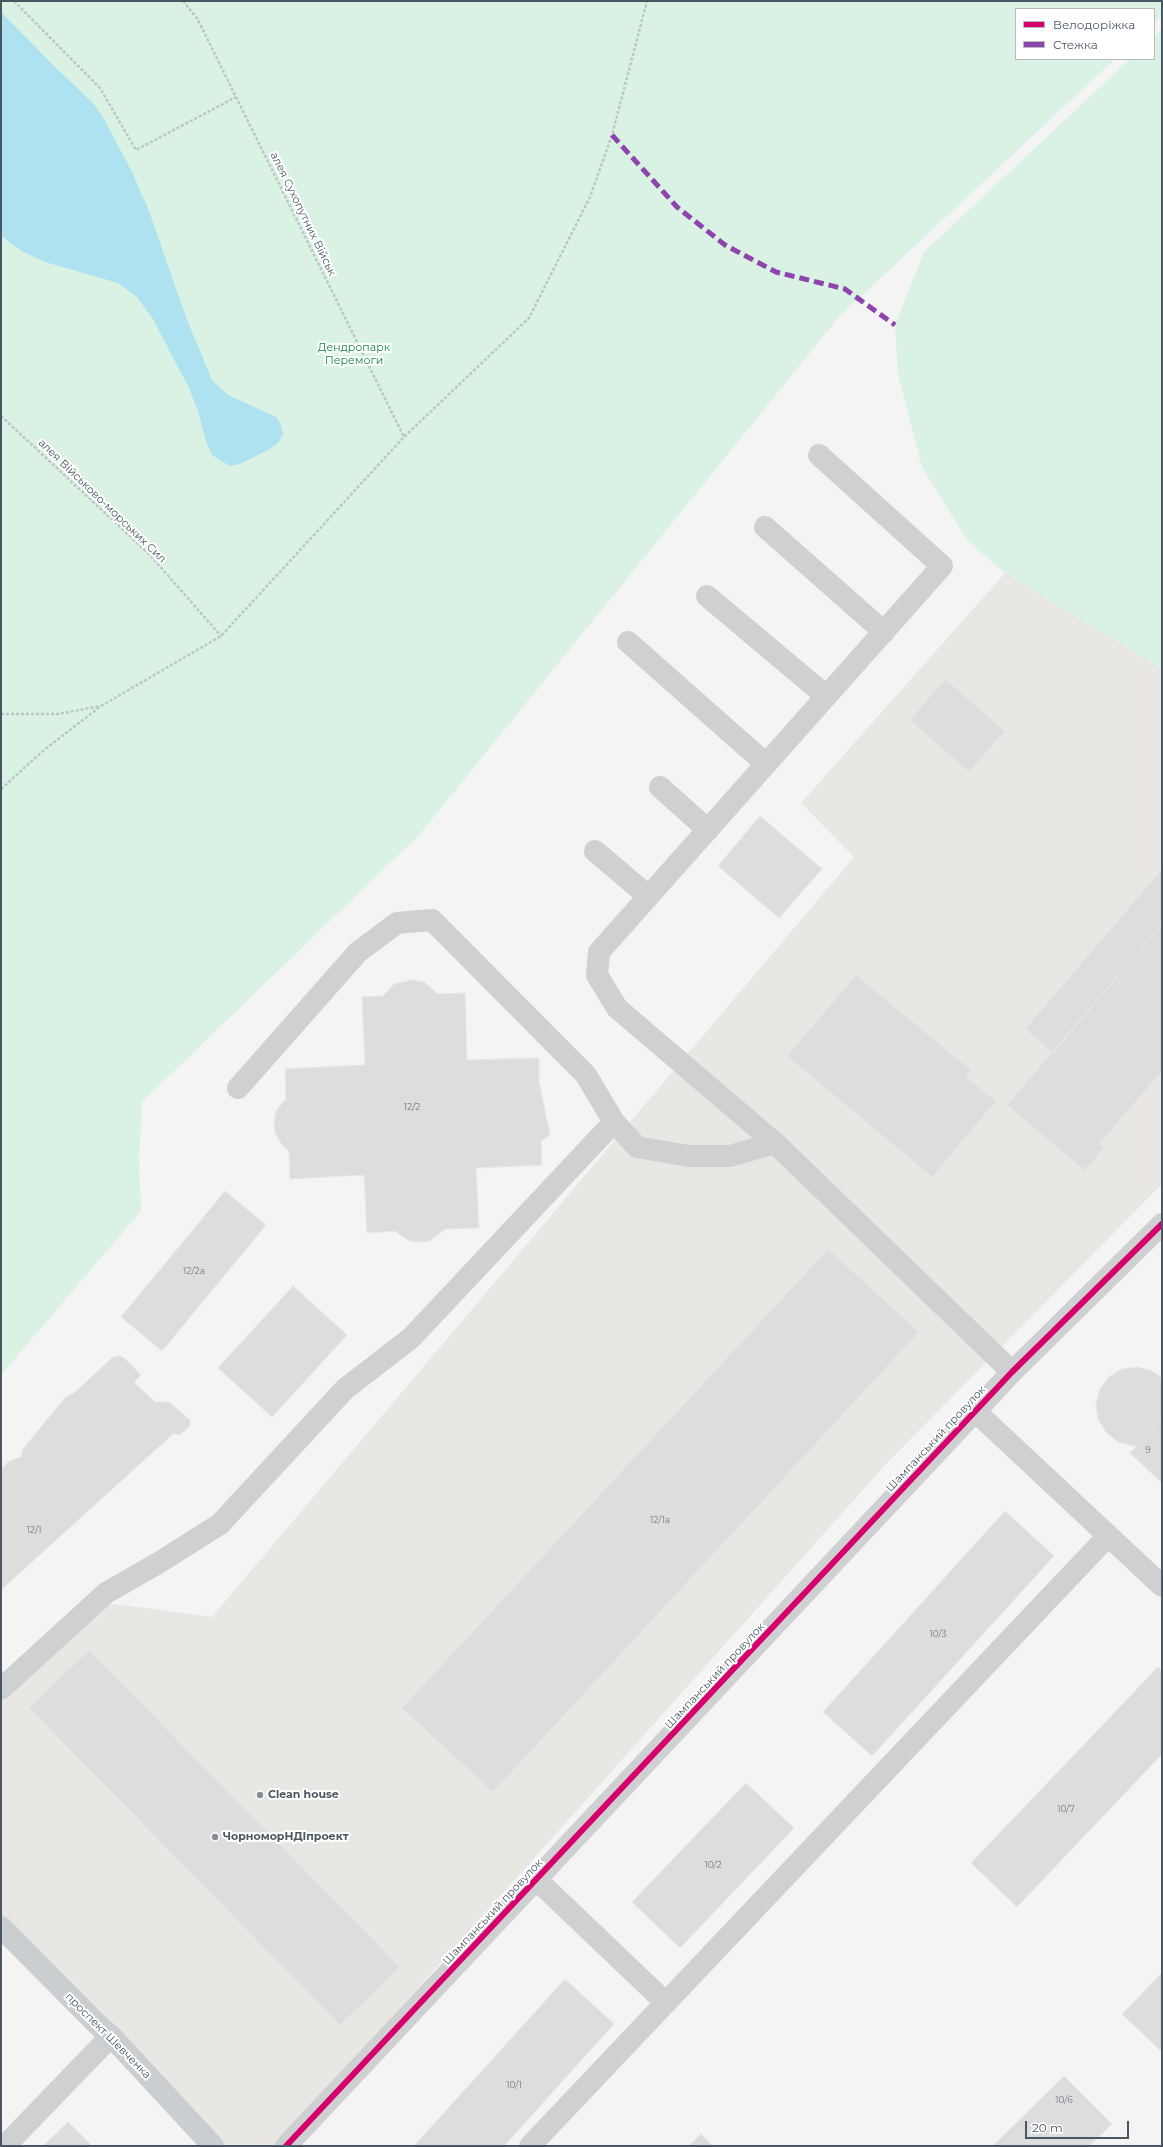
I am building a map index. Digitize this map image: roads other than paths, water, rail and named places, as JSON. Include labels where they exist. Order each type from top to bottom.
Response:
[{"type":"main road","name":"проспект Шевченка","points":[[1,1927],[99,2026],[111,2036],[213,2146]]},
{"type":"street","points":[[819,455],[942,566],[599,952],[597,975],[616,1008],[775,1143],[1012,1372]]},
{"type":"street","points":[[765,527],[884,632]]},
{"type":"street","points":[[707,596],[826,696]]},
{"type":"street","points":[[628,642],[766,764]]},
{"type":"street","points":[[660,787],[708,830]]},
{"type":"street","points":[[595,851],[648,896]]},
{"type":"street","points":[[238,1088],[358,952],[397,922],[432,920],[586,1075],[614,1122],[637,1147],[689,1156],[730,1156],[775,1143]]},
{"type":"street","points":[[1,1689],[106,1593],[220,1524],[346,1389],[411,1338],[614,1122]]},
{"type":"street","name":"Шампанський провулок","points":[[286,2146],[1012,1372],[1162,1224]]},
{"type":"street","points":[[976,1412],[1162,1586]]},
{"type":"street","points":[[530,2146],[1108,1536]]},
{"type":"street","points":[[537,1880],[666,2002]]},
{"type":"street","points":[[5,2146],[111,2036]]},
{"type":"water","points":[[1,12],[93,103],[104,119],[132,172],[149,211],[187,320],[212,380],[228,395],[276,417],[280,423],[283,434],[278,443],[268,450],[240,464],[230,466],[212,455],[189,388],[153,319],[137,297],[118,283],[45,262],[22,251],[1,236]]},
{"type":"place","name":"Clean house","points":[[260,1795]]},
{"type":"place","name":"ЧорноморНДІпроект","points":[[215,1837]]},
{"type":"park label","name":"Дендропарк Перемоги","points":[[354,354]]}]
